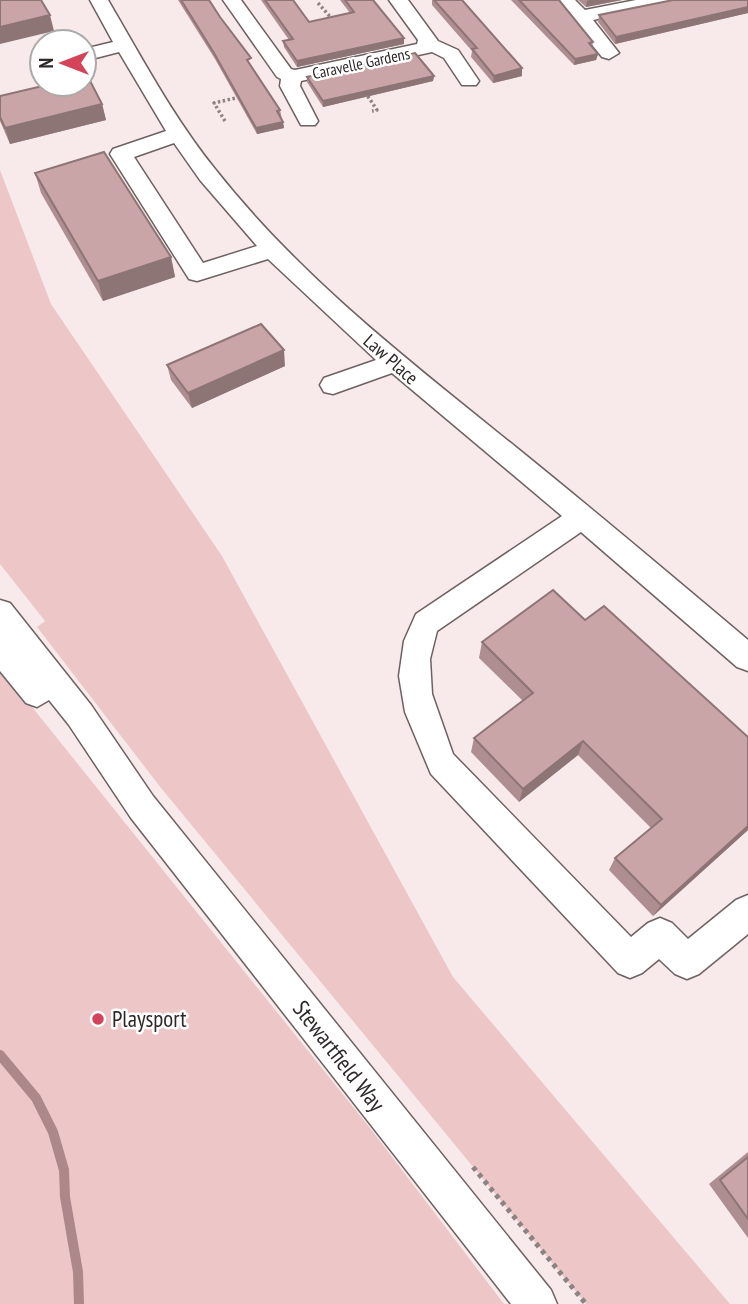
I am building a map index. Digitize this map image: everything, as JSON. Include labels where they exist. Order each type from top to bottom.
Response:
[{"type":"street","name":"Law Place","points":[[99,0],[179,134],[209,176],[274,249],[394,363],[583,516],[748,659]]},
{"type":"street","name":"Caravelle Gardens","points":[[232,0],[291,81],[348,65],[424,49],[429,44],[428,39],[398,0]]},
{"type":"street","points":[[565,0],[609,53]]},
{"type":"street","points":[[581,17],[664,0]]},
{"type":"street","points":[[429,44],[451,54],[469,81]]},
{"type":"street","points":[[98,52],[125,45]]},
{"type":"street","points":[[291,81],[308,121]]},
{"type":"street","points":[[179,134],[121,154],[197,273],[274,249]]},
{"type":"street","points":[[333,385],[394,363]]},
{"type":"street","points":[[583,516],[426,623],[417,641],[414,671],[416,698],[423,726],[442,764],[630,961],[660,935],[687,962],[748,912]]},
{"type":"street","name":"Stewartfield Way","points":[[0,612],[80,715],[142,807],[537,1304]]},
{"type":"street","name":"Stewartfield Way","points":[[0,649],[63,724],[142,807]]},
{"type":"path","points":[[318,3],[332,20],[343,18]]},
{"type":"path","points":[[348,65],[377,110],[372,111]]},
{"type":"path","points":[[225,121],[214,103],[291,81]]},
{"type":"shaded area","points":[[0,170],[51,304],[222,556],[453,977],[730,1304],[586,1304],[161,788],[37,627],[45,621],[0,564]]},
{"type":"shaded area","name":"Playsport","points":[[0,667],[370,1128],[504,1304],[0,1304]]},
{"type":"building","points":[[0,0],[41,0],[50,15],[0,27]]},
{"type":"building","points":[[181,0],[209,0],[251,58],[247,60],[280,110],[277,111],[283,122],[256,128]]},
{"type":"building","points":[[265,0],[293,0],[309,22],[354,12],[345,0],[373,0],[404,38],[297,61],[283,41],[293,39]]},
{"type":"building","points":[[434,0],[462,0],[522,68],[494,76],[472,49],[477,48]]},
{"type":"building","points":[[519,0],[559,0],[593,42],[589,43],[598,54],[575,59]]},
{"type":"building","points":[[673,0],[748,0],[748,7],[616,37],[599,15]]},
{"type":"building","points":[[415,53],[434,76],[323,101],[307,77]]},
{"type":"building","points":[[28,89],[28,98],[98,96],[102,104],[5,128],[0,117],[0,96]]},
{"type":"building","points":[[104,152],[171,257],[98,281],[35,173]]},
{"type":"building","points":[[261,324],[284,350],[188,393],[167,365]]},
{"type":"building","points":[[553,590],[585,620],[604,606],[748,737],[748,826],[661,905],[615,858],[662,819],[583,741],[523,789],[474,738],[533,693],[482,642]]},
{"type":"building","points":[[748,1157],[748,1219],[720,1180]]},
{"type":"waterway","points":[[0,1055],[36,1098],[53,1132],[64,1170],[65,1197],[78,1272],[79,1304]]},
{"type":"place","name":"Playsport","points":[[98,1019]]}]
